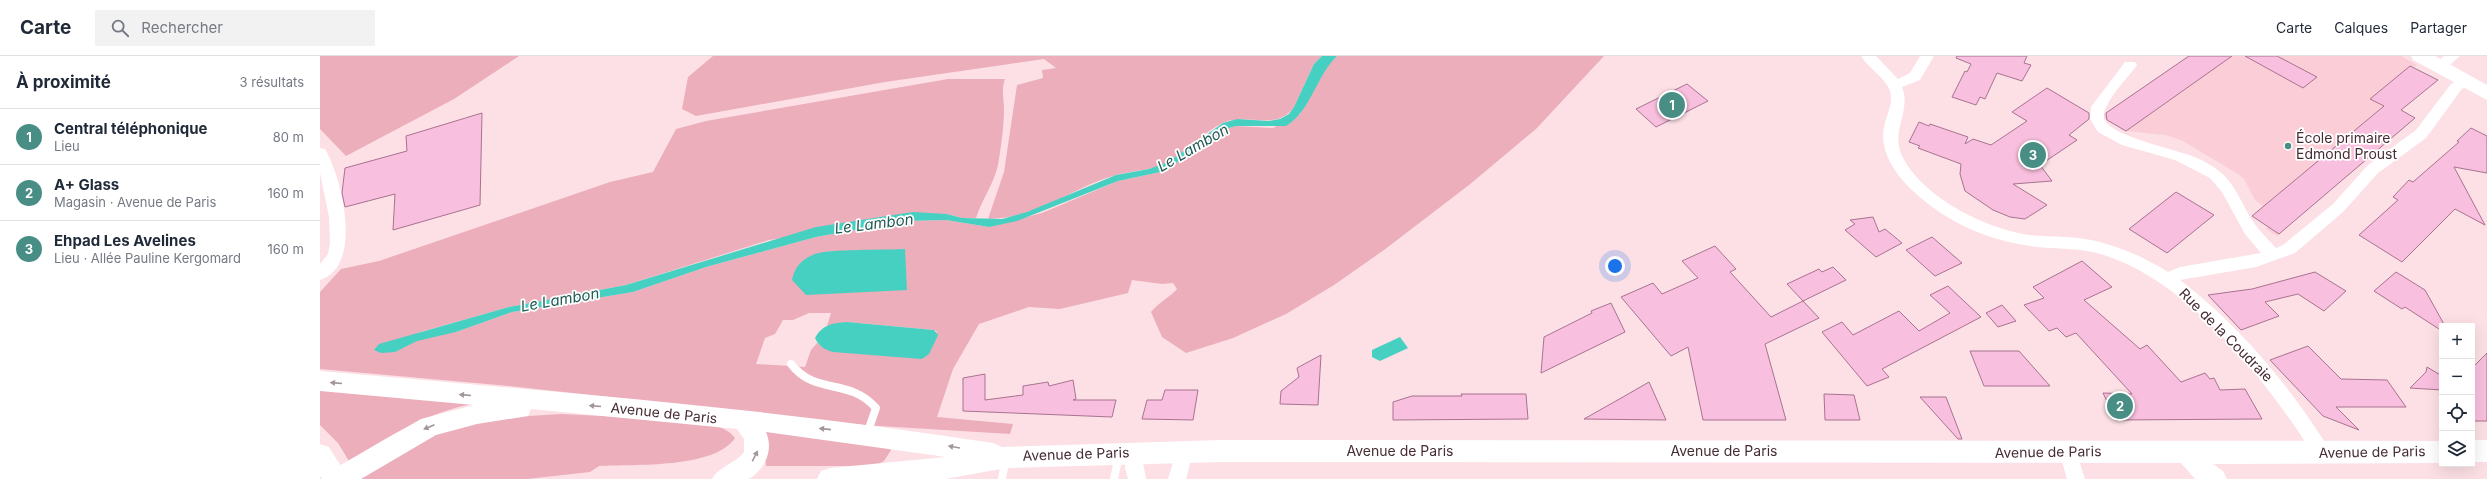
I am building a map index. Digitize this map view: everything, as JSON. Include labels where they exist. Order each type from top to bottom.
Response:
[{"type":"main road","points":[[2420,56],[2446,61],[2466,81],[2487,93]]},
{"type":"main road","name":"Avenue de Paris","points":[[320,382],[691,414],[867,434],[1004,468]]},
{"type":"main road","points":[[320,455],[337,479],[413,434],[447,420],[477,414],[564,403]]},
{"type":"main road","points":[[725,479],[750,464],[758,452],[758,441],[753,429],[745,421]]},
{"type":"main road","points":[[2475,451],[2487,451]]},
{"type":"main road","name":"Avenue de Paris","points":[[830,479],[929,471],[1004,468],[1127,453],[1184,452],[2439,452]]},
{"type":"main road","points":[[2187,452],[2200,468],[2214,479]]},
{"type":"street","name":"Rue de la Coudraie","points":[[1868,56],[1897,91],[1898,106],[1890,130],[1896,157],[1920,188],[1953,214],[1986,231],[2028,241],[2084,244],[2115,253],[2168,279],[2206,310],[2270,379],[2289,402],[2322,453]]},
{"type":"street","points":[[1893,85],[1912,80],[1918,76],[1927,56]]},
{"type":"street","points":[[2130,65],[2098,107],[2095,114],[2100,125],[2119,139],[2130,144],[2180,156],[2219,178],[2224,183],[2249,228],[2274,256]]},
{"type":"street","points":[[2168,279],[2180,272],[2256,261],[2274,256],[2289,249],[2328,218],[2373,169],[2421,134],[2456,87],[2466,81]]},
{"type":"street","points":[[320,274],[336,254],[339,239],[323,159]]},
{"type":"street","points":[[1177,479],[1184,452]]},
{"type":"street","points":[[2068,452],[2076,479]]},
{"type":"street","points":[[1127,453],[1137,479]]},
{"type":"lane","points":[[791,364],[797,374],[807,381],[856,390],[868,397],[876,408],[867,434]]},
{"type":"lane","points":[[1114,479],[1127,453]]},
{"type":"shaded area","points":[[320,56],[519,56],[454,99],[346,156],[320,129]]},
{"type":"shaded area","points":[[713,56],[1322,56],[1314,64],[1294,107],[1287,114],[1279,118],[1270,120],[1241,119],[1223,123],[1209,131],[1176,157],[1163,165],[1150,169],[1123,173],[1100,180],[1054,202],[1022,214],[1005,218],[988,219],[1004,172],[1017,85],[1043,78],[1042,70],[1056,68],[1044,59],[885,82],[696,116],[682,109],[688,77]]},
{"type":"shaded area","points":[[1337,56],[1604,56],[1536,129],[1469,185],[1384,250],[1334,285],[1286,314],[1233,338],[1186,353],[1162,337],[1151,312],[1157,305],[1177,289],[1173,283],[1162,284],[1132,280],[1128,293],[1060,309],[1029,307],[979,324],[953,369],[937,417],[1013,424],[1010,434],[863,425],[509,386],[320,369],[320,292],[341,269],[379,261],[610,182],[653,172],[676,129],[706,121],[948,79],[1005,79],[1003,90],[1003,123],[998,165],[976,218],[962,218],[947,214],[769,240],[626,285],[509,307],[417,333],[456,332],[512,312],[633,292],[706,267],[816,237],[905,221],[946,220],[989,227],[1042,213],[1118,181],[1165,171],[1222,130],[1236,126],[1273,128],[1300,114],[1323,71]],"holes":[[[809,313],[831,313],[827,326],[847,322],[934,330],[938,332],[823,348],[817,343],[811,350],[805,367],[756,364],[765,338],[775,334],[783,320],[793,320]]]},
{"type":"shaded area","name":"École primaire Edmond Proust","points":[[2189,56],[2401,56],[2417,65],[2413,68],[2438,80],[2401,110],[2415,118],[2277,236],[2266,229],[2268,226],[2252,216],[2263,206],[2255,200],[2244,179],[2238,174],[2181,140],[2165,135],[2126,131],[2101,116]]},
{"type":"shaded area","points":[[320,389],[472,404],[423,419],[393,434],[349,461],[338,443],[320,425]]},
{"type":"shaded area","points":[[561,414],[700,421],[724,429],[735,438],[725,448],[710,455],[692,460],[673,463],[599,466],[590,472],[527,479],[353,479],[449,426],[513,417]]},
{"type":"shaded area","points":[[763,430],[883,443],[891,450],[884,461],[874,466],[766,466]]},
{"type":"water","name":"Le Lambon","points":[[1322,56],[1337,56],[1324,73],[1302,112],[1295,120],[1286,126],[1236,126],[1222,130],[1165,171],[1118,181],[1017,221],[989,227],[946,220],[905,221],[816,237],[706,267],[633,292],[512,312],[456,332],[417,341],[395,352],[381,353],[374,350],[379,344],[509,307],[626,285],[816,227],[913,212],[947,214],[962,218],[1002,219],[1027,212],[1116,175],[1149,169],[1168,162],[1223,123],[1237,119],[1269,121],[1280,119],[1289,114],[1294,107],[1314,64]]},
{"type":"water","points":[[905,249],[907,290],[806,295],[792,280],[797,267],[806,258],[821,252]]},
{"type":"water","points":[[847,322],[934,330],[938,335],[929,354],[922,359],[833,352],[824,349],[818,344],[815,338],[824,327],[832,324]]},
{"type":"water","points":[[1400,337],[1408,348],[1380,361],[1372,357],[1372,350]]},
{"type":"building","points":[[1957,56],[2027,56],[2024,63],[2031,65],[2022,81],[1997,73],[1985,99],[1980,97],[1976,105],[1952,97],[1965,71],[1967,72],[1971,64],[1956,58]]},
{"type":"building","points":[[2189,56],[2232,56],[2126,131],[2107,120],[2106,113]]},
{"type":"building","points":[[2245,56],[2277,56],[2317,77],[2303,88]]},
{"type":"building","points":[[2410,66],[2438,80],[2401,110],[2415,118],[2279,234],[2252,216],[2384,106],[2370,99]]},
{"type":"building","points":[[1687,84],[1708,101],[1656,127],[1636,109]]},
{"type":"building","points":[[2047,88],[2089,113],[2089,119],[2069,135],[2077,140],[2040,165],[2052,181],[2013,184],[2047,205],[2025,219],[2010,217],[1993,210],[1965,191],[1960,174],[1961,164],[1918,148],[1920,146],[1909,142],[1919,122],[1929,126],[1930,124],[1968,137],[1965,144],[1973,139],[1991,145],[2027,121],[2012,112]]},
{"type":"building","points":[[482,113],[480,205],[393,230],[395,194],[345,207],[342,193],[345,168],[407,151],[406,136]]},
{"type":"building","points":[[2471,128],[2487,136],[2487,173],[2454,167],[2485,225],[2455,209],[2402,262],[2359,235],[2398,200],[2393,197],[2409,180],[2413,182],[2459,142],[2457,141]]},
{"type":"building","points":[[2176,192],[2214,215],[2167,253],[2129,229]]},
{"type":"building","points":[[1873,217],[1879,232],[1885,229],[1902,243],[1876,257],[1845,230],[1855,224],[1850,220]]},
{"type":"building","points":[[1932,237],[1962,263],[1935,276],[1906,250]]},
{"type":"building","points":[[1715,246],[1736,269],[1730,272],[1771,317],[1803,301],[1819,318],[1765,344],[1786,420],[1703,420],[1688,347],[1671,356],[1621,297],[1653,283],[1662,294],[1698,278],[1682,261]]},
{"type":"building","points":[[2082,261],[2112,287],[2084,300],[2140,349],[2147,345],[2181,382],[2205,373],[2210,379],[2214,378],[2220,390],[2245,389],[2262,419],[2116,420],[2103,393],[2132,394],[2076,333],[2066,337],[2057,328],[2049,331],[2024,305],[2044,298],[2033,287]]},
{"type":"building","points":[[1833,267],[1846,280],[1803,301],[1787,284],[1819,269],[1822,272]]},
{"type":"building","points":[[2315,272],[2346,291],[2324,311],[2298,294],[2265,302],[2279,316],[2241,330],[2208,295],[2252,289]]},
{"type":"building","points":[[2396,272],[2425,290],[2443,323],[2439,323],[2439,329],[2405,307],[2402,309],[2374,291]]},
{"type":"building","points":[[1948,286],[1981,317],[1882,369],[1889,377],[1867,386],[1822,332],[1842,322],[1853,335],[1899,311],[1919,331],[1950,313],[1930,295]]},
{"type":"building","points":[[1611,303],[1625,332],[1541,373],[1544,337],[1592,313],[1591,311]]},
{"type":"building","points":[[2002,305],[2016,321],[1998,327],[1986,313]]},
{"type":"building","points":[[2308,346],[2341,379],[2387,380],[2406,407],[2336,407],[2359,430],[2323,416],[2270,360]]},
{"type":"building","points":[[1970,351],[2019,351],[2050,386],[1984,386]]},
{"type":"building","points":[[2487,353],[2487,421],[2475,421],[2475,365]]},
{"type":"building","points":[[1321,355],[1318,405],[1280,404],[1281,391],[1299,377],[1297,368]]},
{"type":"building","points":[[2427,367],[2439,374],[2439,390],[2410,388],[2426,372]]},
{"type":"building","points":[[985,374],[985,400],[1023,395],[1023,386],[1048,382],[1049,386],[1073,380],[1076,399],[1073,400],[1116,400],[1112,417],[963,411],[963,378]]},
{"type":"building","points":[[1649,382],[1666,420],[1584,419],[1623,397]]},
{"type":"building","points":[[1165,390],[1198,390],[1193,420],[1142,419],[1147,400],[1162,400]]},
{"type":"building","points":[[1461,394],[1526,394],[1528,419],[1393,420],[1393,402],[1412,396],[1462,396]]},
{"type":"building","points":[[1824,394],[1854,395],[1860,420],[1825,420]]},
{"type":"building","points":[[1920,397],[1946,397],[1962,439],[1958,439]]},
{"type":"place","name":"Central téléphonique","points":[[1672,105]]},
{"type":"place","name":"École primaire Edmond Proust","points":[[2288,146]]},
{"type":"place","name":"Ehpad Les Avelines","points":[[2033,155]]},
{"type":"place","name":"A+ Glass","points":[[2120,406]]}]
